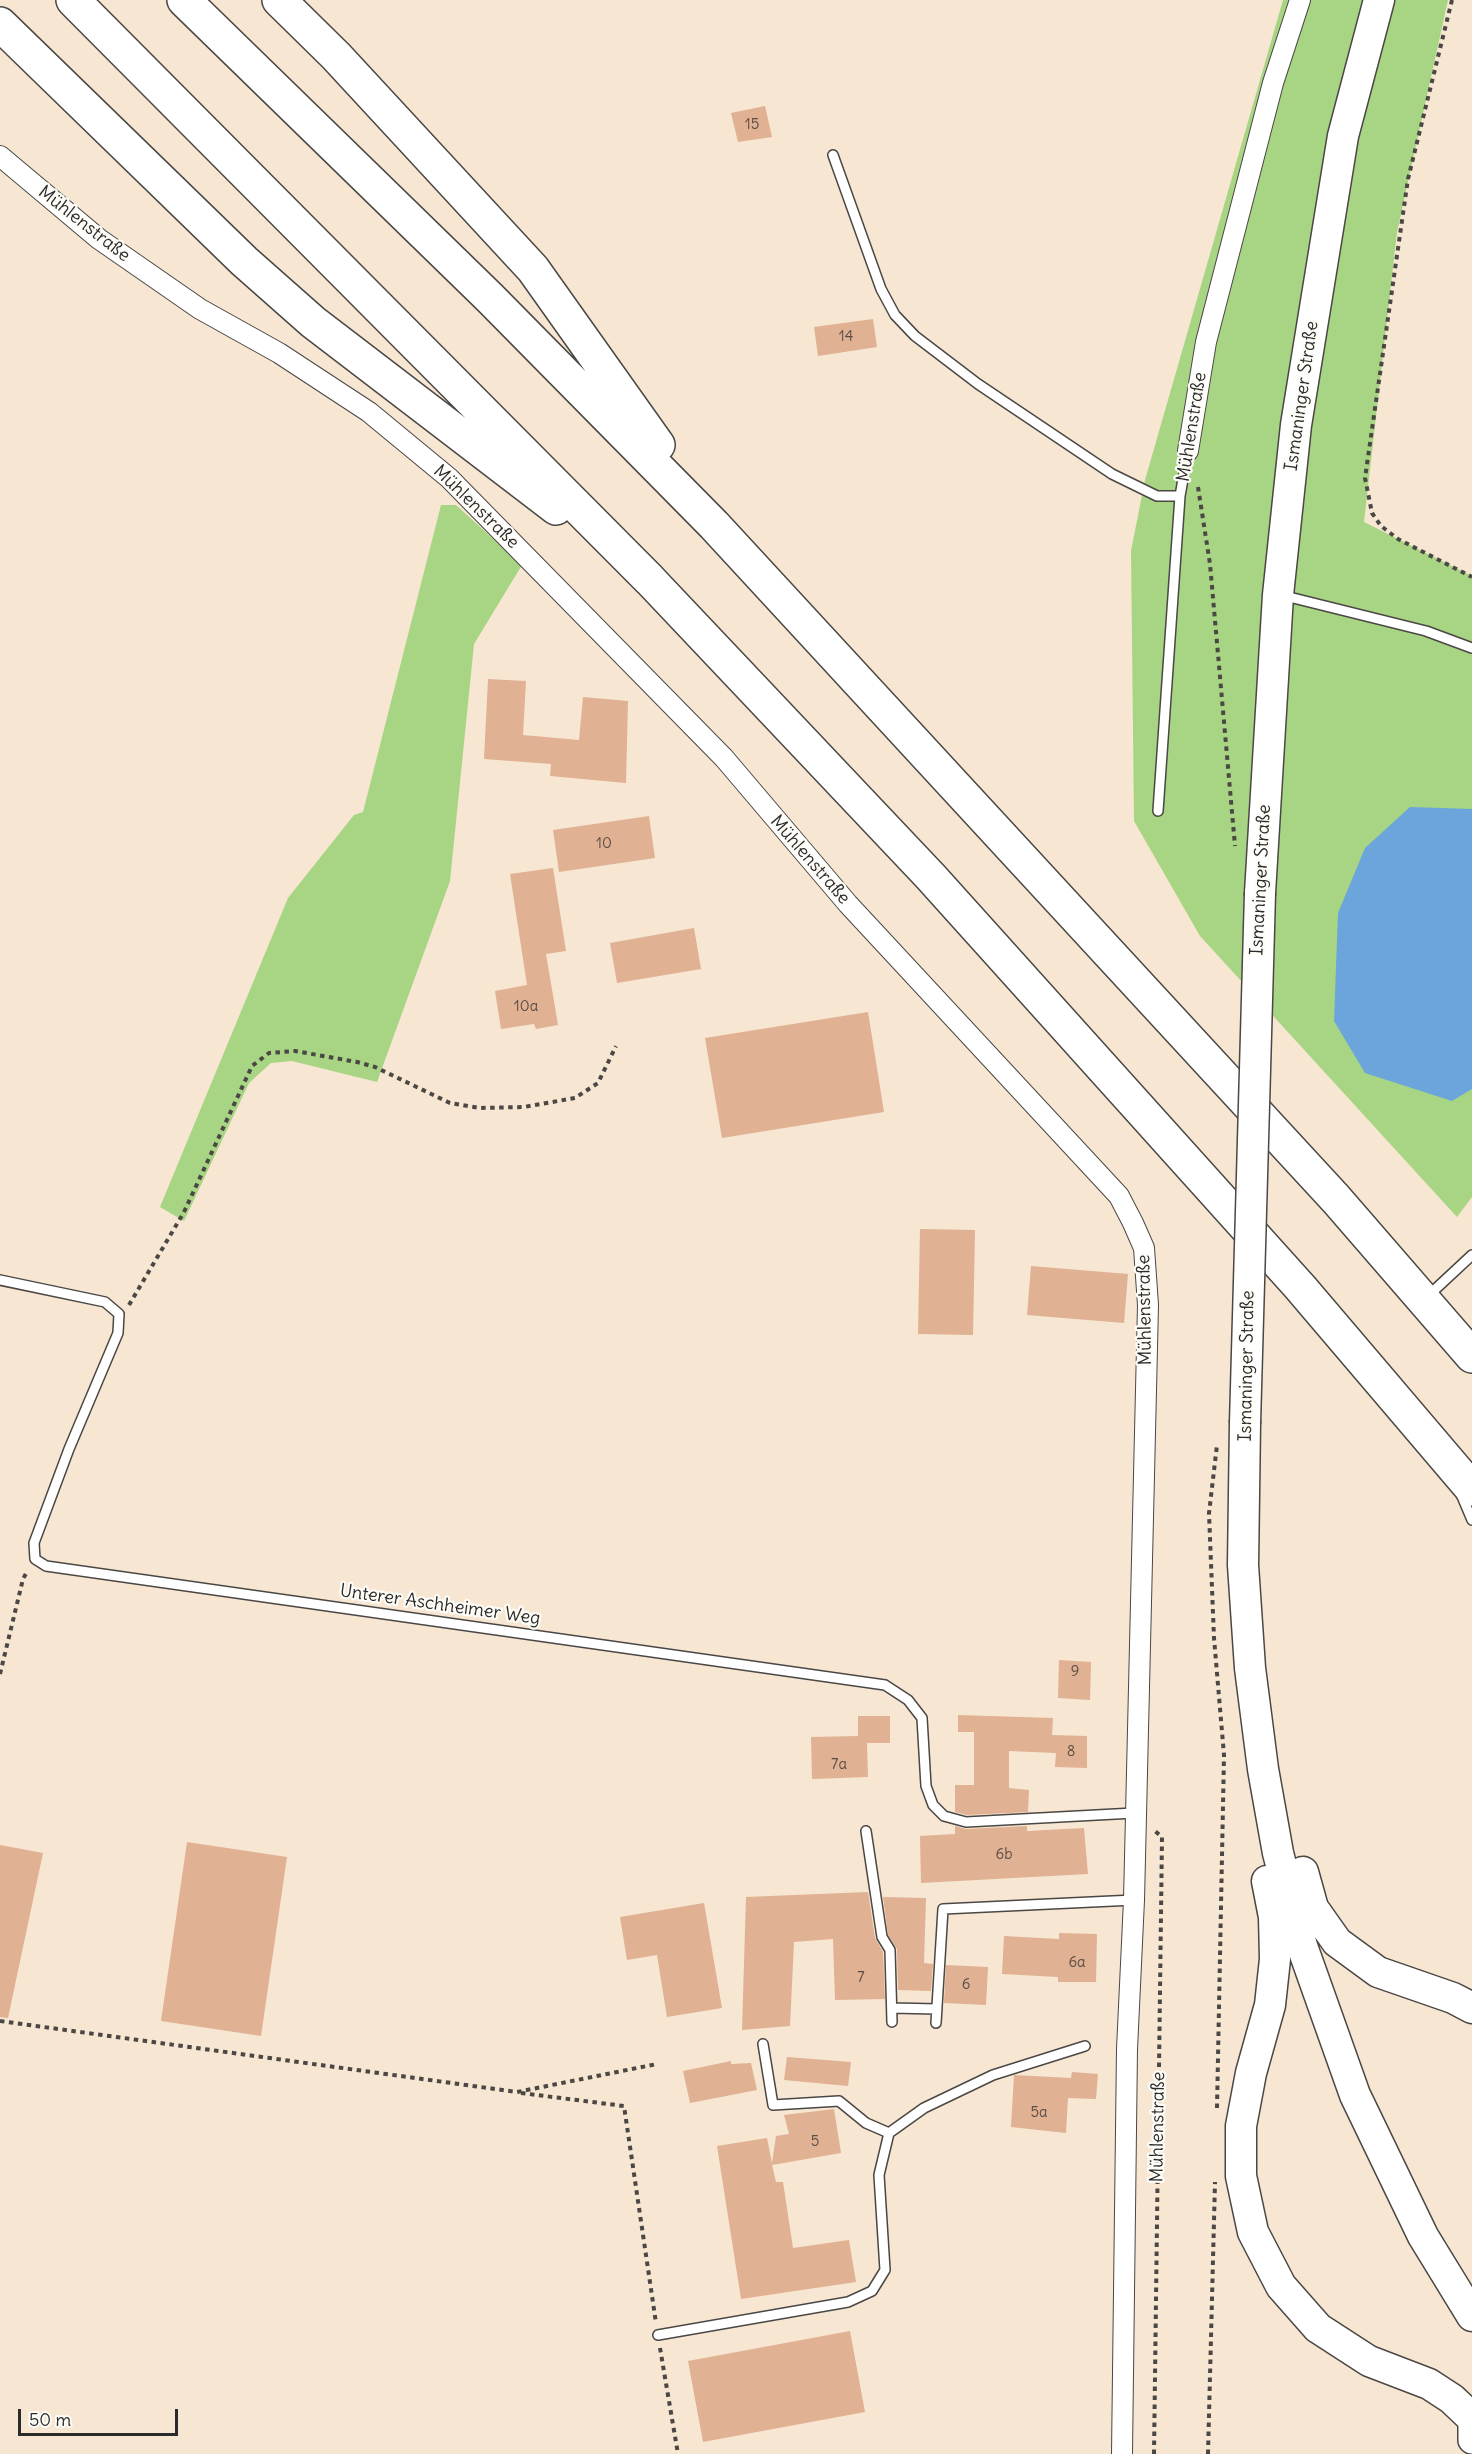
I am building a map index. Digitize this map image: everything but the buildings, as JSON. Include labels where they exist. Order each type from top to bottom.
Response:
[{"type":"highway","points":[[73,0],[650,580],[1021,974],[1300,1287],[1444,1453],[1472,1489]]},
{"type":"highway","points":[[184,0],[490,298],[714,525],[1328,1190],[1472,1356]]},
{"type":"highway","points":[[279,0],[336,56],[533,269],[714,525]]},
{"type":"highway","points":[[0,24],[235,253],[313,322],[650,580]]},
{"type":"main road","name":"Ismaninger Straße","points":[[1263,1769],[1245,1608],[1232,1428],[1278,595],[1296,425],[1318,278],[1343,136],[1379,0]]},
{"type":"main road","points":[[1263,1769],[1285,1805],[1313,1908],[1337,1942],[1378,1972],[1453,1998],[1472,2008]]},
{"type":"main road","points":[[1263,1769],[1278,1853],[1302,1946],[1355,2095],[1423,2236],[1472,2316]]},
{"type":"main road","points":[[1263,1769],[1255,1815],[1274,1917],[1275,1959],[1270,2005],[1251,2073],[1241,2126],[1241,2176],[1253,2232],[1281,2286],[1318,2328],[1369,2361],[1429,2384],[1452,2400],[1472,2418],[1472,2440]]},
{"type":"street","name":"Mühlenstraße","points":[[1188,451],[1206,342],[1273,83],[1300,0]]},
{"type":"street","name":"Mühlenstraße","points":[[0,156],[99,239],[200,309],[279,353],[369,412],[449,478],[724,758],[848,904],[1119,1196],[1144,1248],[1148,1305],[1134,1813],[1134,1900],[1127,2049],[1122,2454]]},
{"type":"lane","name":"Mühlenstraße","points":[[833,155],[881,289],[895,315],[915,336],[978,384],[1112,474],[1157,496],[1180,496],[1188,451]]},
{"type":"lane","points":[[1158,811],[1180,496]]},
{"type":"lane","points":[[1278,595],[1416,628],[1472,648]]},
{"type":"lane","points":[[1424,1300],[1472,1255]]},
{"type":"lane","points":[[0,1280],[105,1302],[119,1314],[118,1334],[69,1449],[34,1543],[35,1559]]},
{"type":"lane","points":[[1444,1453],[1472,1520]]},
{"type":"lane","name":"Unterer Aschheimer Weg","points":[[35,1559],[46,1566],[885,1685],[909,1700],[922,1718],[926,1786],[933,1805],[944,1816],[966,1822],[1134,1813]]},
{"type":"lane","points":[[866,1831],[882,1937],[890,1950],[892,2022]]},
{"type":"lane","points":[[936,2023],[943,1909],[1134,1900]]},
{"type":"lane","points":[[892,2008],[937,2010]]},
{"type":"lane","points":[[763,2044],[773,2105],[839,2101],[866,2123],[889,2133]]},
{"type":"lane","points":[[658,2335],[849,2302],[872,2291],[885,2270],[879,2175],[889,2133],[924,2108],[993,2075],[1085,2046]]},
{"type":"path","points":[[1452,0],[1408,179],[1365,478],[1372,513],[1381,526],[1398,539],[1472,577]]},
{"type":"path","points":[[1188,451],[1198,484],[1210,564],[1235,848]]},
{"type":"path","points":[[119,1314],[131,1304],[184,1212],[252,1066],[269,1053],[295,1051],[357,1062],[375,1067],[450,1103],[480,1108],[524,1107],[575,1098],[598,1083],[616,1046]]},
{"type":"path","points":[[1217,2110],[1224,1755],[1214,1638],[1209,1513],[1232,1428]]},
{"type":"path","points":[[0,1674],[23,1579],[35,1559]]},
{"type":"path","name":"Mühlenstraße","points":[[1134,1813],[1162,1837],[1154,2454]]},
{"type":"path","points":[[0,2021],[624,2106],[678,2454]]},
{"type":"path","points":[[517,2092],[657,2064]]},
{"type":"path","points":[[1208,2454],[1215,2181]]},
{"type":"green space","points":[[1283,0],[1448,0],[1397,232],[1364,522],[1472,576],[1472,1197],[1457,1217],[1200,936],[1134,821],[1131,551],[1145,480]]},
{"type":"green space","points":[[441,505],[456,505],[522,565],[474,644],[450,881],[377,1082],[292,1061],[271,1063],[249,1083],[184,1221],[160,1207],[288,898],[354,815],[363,812]]},
{"type":"water","points":[[1410,807],[1472,809],[1472,1089],[1452,1101],[1365,1073],[1334,1021],[1338,913],[1365,848]]}]
